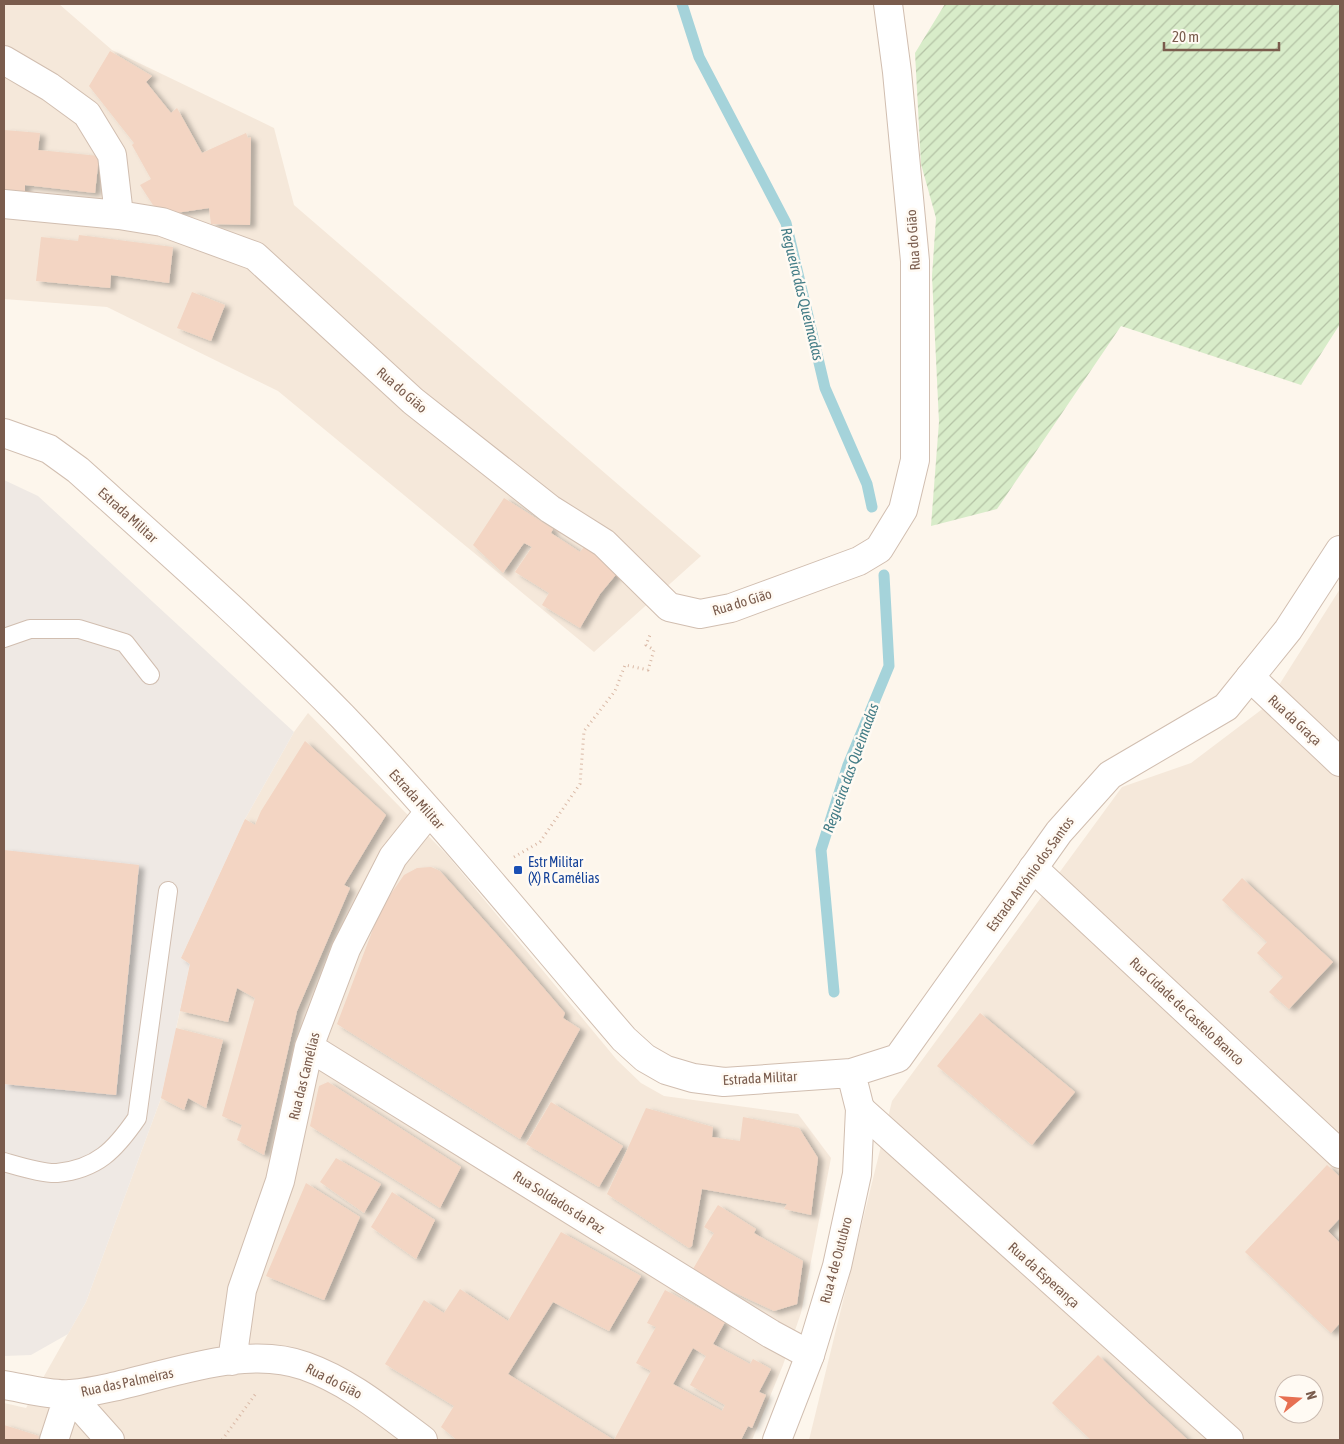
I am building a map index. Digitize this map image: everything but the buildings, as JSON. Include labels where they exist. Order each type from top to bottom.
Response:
[{"type":"street","name":"Rua do Gião","points":[[4,204],[119,215],[162,222],[255,256],[413,402],[550,509],[604,543],[669,607],[700,614],[731,608],[860,561],[878,549],[903,510],[915,460],[915,260],[897,72],[888,4]]},
{"type":"street","points":[[4,60],[50,87],[87,114],[112,156],[119,215]]},
{"type":"street","name":"Estrada Militar","points":[[4,433],[49,449],[78,470],[268,644],[342,716],[429,812],[624,1039],[645,1058],[666,1070],[693,1078],[724,1082],[851,1073]]},
{"type":"street","name":"Estrada António dos Santos","points":[[851,1073],[898,1058],[1059,832],[1110,775],[1226,707],[1288,630],[1340,550]]},
{"type":"street","name":"Rua da Graça","points":[[1250,677],[1340,762]]},
{"type":"street","name":"Rua das Camélias","points":[[232,1361],[242,1290],[280,1181],[309,1047],[346,949],[393,857],[429,812]]},
{"type":"street","name":"Rua Cidade de Castelo Branco","points":[[1033,868],[1340,1154]]},
{"type":"street","name":"Rua Soldados da Paz","points":[[309,1047],[771,1334],[810,1355]]},
{"type":"street","name":"Rua 4 de Outubro","points":[[782,1437],[810,1355],[837,1266],[857,1174],[860,1109],[851,1073]]},
{"type":"street","name":"Rua da Esperança","points":[[860,1109],[1229,1440]]},
{"type":"street","name":"Rua do Gião","points":[[232,1361],[265,1358],[304,1365],[354,1388],[423,1440]]},
{"type":"street","name":"Rua das Palmeiras","points":[[54,1440],[69,1394],[232,1361]]},
{"type":"street","points":[[4,1385],[69,1394],[110,1440]]},
{"type":"lane","points":[[4,638],[30,629],[80,629],[125,643],[150,675]]},
{"type":"lane","points":[[4,1162],[56,1173],[93,1164],[118,1146],[137,1118],[168,891]]},
{"type":"path","points":[[484,876],[540,842],[580,784],[584,731],[615,690],[625,665],[648,670],[654,650],[646,645],[664,601]]},
{"type":"path","points":[[222,1440],[280,1361]]},
{"type":"shaded area","points":[[4,4],[59,4],[112,50],[274,128],[294,205],[701,556],[594,652],[278,391],[107,307],[4,299]]},
{"type":"shaded area","points":[[4,480],[38,496],[294,732],[245,819],[181,958],[190,964],[161,1098],[86,1302],[68,1334],[31,1355],[4,1356]]},
{"type":"shaded area","points":[[1340,589],[1340,1440],[809,1440],[892,1101],[1122,787],[1191,763],[1265,707]]},
{"type":"shaded area","points":[[308,713],[448,856],[617,1060],[641,1083],[664,1096],[798,1114],[831,1158],[801,1313],[783,1365],[752,1440],[4,1440],[4,1403],[26,1408],[86,1302],[161,1098],[190,964],[181,958],[245,819],[294,732]]},
{"type":"green space","points":[[945,4],[1340,4],[1340,324],[1301,385],[1121,326],[997,509],[931,526],[939,422],[932,276],[936,218],[921,164],[915,53]]},
{"type":"waterway","name":"Regueira das Queimadas","points":[[682,4],[699,57],[786,223],[825,388],[867,484],[872,507]]},
{"type":"waterway","name":"Regueira das Queimadas","points":[[834,992],[821,850],[848,765],[889,666],[884,575]]},
{"type":"place","name":"Estr Militar (X) R Camélias","points":[[518,870]]}]
